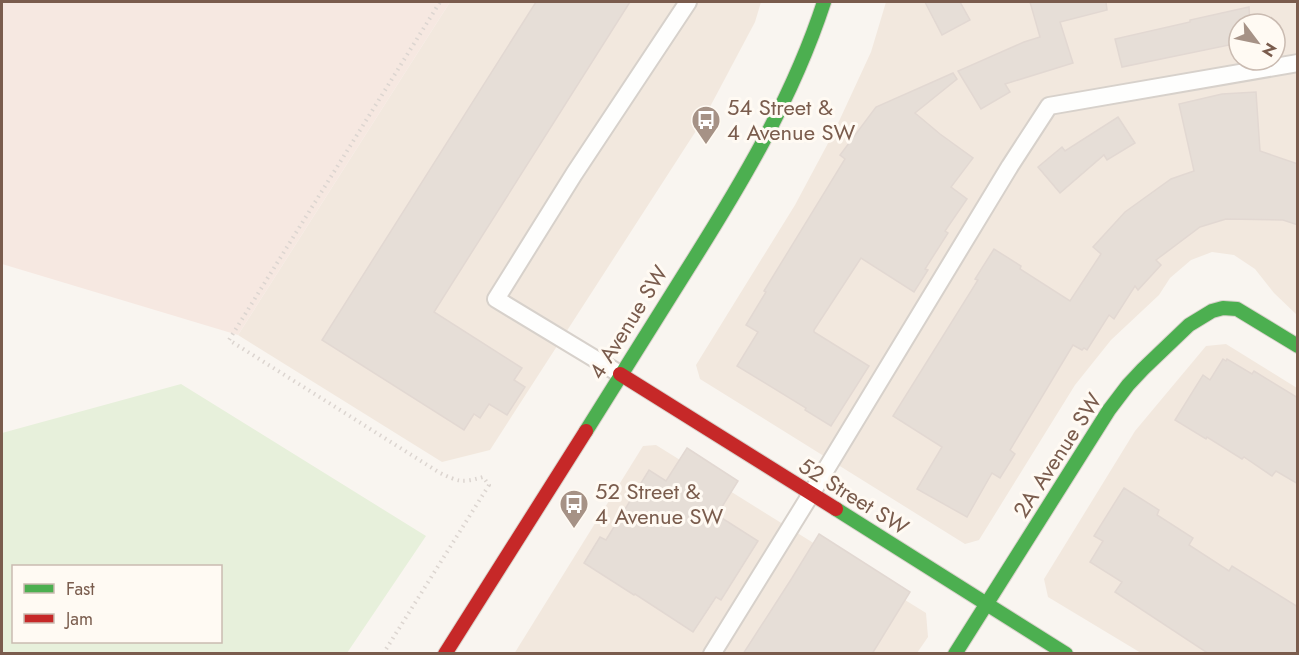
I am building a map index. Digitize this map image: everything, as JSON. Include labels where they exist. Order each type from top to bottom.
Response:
[{"type":"street","name":"4 Avenue SW","points":[[445,654],[723,213],[761,148],[792,86],[816,29],[824,2]]},
{"type":"street","name":"2A Avenue SW","points":[[955,654],[1109,410],[1128,385],[1189,325],[1203,315],[1223,308],[1237,309],[1298,346]]},
{"type":"street","name":"52 Street SW","points":[[620,374],[1066,654]]},
{"type":"lane","points":[[620,374],[496,299],[574,174],[688,2]]},
{"type":"lane","points":[[712,654],[1003,176],[1049,106],[1298,63]]},
{"type":"path","points":[[383,654],[489,485],[483,477],[467,482],[457,481],[440,472],[229,340],[440,2]]},
{"type":"shaded area","points":[[2,2],[450,2],[238,335],[2,264]]},
{"type":"shaded area","points":[[450,2],[761,2],[755,22],[703,120],[490,450],[442,462],[238,335]]},
{"type":"shaded area","points":[[886,2],[1297,2],[1297,315],[1274,293],[1255,269],[1234,255],[1212,252],[1191,260],[1170,278],[1159,295],[1111,340],[1075,385],[979,540],[965,544],[700,379],[696,365],[795,205],[834,132],[871,52]]},
{"type":"shaded area","points":[[1226,344],[1297,388],[1297,653],[1141,653],[1048,597],[1044,579],[1135,431],[1206,346]]},
{"type":"shaded area","points":[[656,445],[926,613],[928,637],[917,653],[514,654],[643,446]]},
{"type":"green space","points":[[181,384],[426,536],[347,653],[2,653],[2,433]]},
{"type":"building","points":[[536,2],[630,2],[434,312],[522,368],[514,380],[525,387],[507,415],[489,404],[480,418],[474,414],[464,430],[322,340]]},
{"type":"building","points":[[925,2],[960,2],[970,20],[942,35]]},
{"type":"building","points":[[1030,2],[1106,2],[1107,10],[1060,22],[1073,63],[1005,84],[1010,92],[981,109],[958,71],[1040,37]]},
{"type":"building","points":[[1249,7],[1249,12],[1227,12],[1227,45],[1122,67],[1115,39],[1190,22],[1190,20]]},
{"type":"building","points":[[953,73],[957,79],[915,113],[973,158],[951,187],[967,199],[945,231],[948,233],[925,269],[928,270],[914,292],[861,258],[814,330],[869,366],[831,426],[737,366],[758,332],[746,325],[766,292],[764,291],[845,159],[840,155],[876,107]]},
{"type":"building","points":[[1256,92],[1260,151],[1298,164],[1298,225],[1283,220],[1226,219],[1200,227],[1156,260],[1161,265],[1138,290],[1135,286],[1114,319],[1109,315],[1087,350],[1073,345],[1010,450],[1015,454],[1000,478],[992,473],[967,517],[917,489],[942,447],[893,416],[978,280],[975,279],[994,249],[1021,266],[1020,269],[1070,301],[1101,254],[1093,247],[1125,212],[1171,179],[1194,171],[1179,104],[1222,94]]},
{"type":"building","points":[[1118,117],[1135,143],[1107,160],[1104,155],[1060,193],[1038,167],[1062,147],[1065,151]]},
{"type":"building","points":[[1223,359],[1226,361],[1227,359],[1252,374],[1254,371],[1298,398],[1298,484],[1276,471],[1272,476],[1244,457],[1242,459],[1175,420],[1203,375],[1210,380]]},
{"type":"building","points":[[687,448],[738,481],[717,515],[758,541],[721,600],[716,597],[693,632],[584,563],[600,537],[606,540],[649,470],[666,481]]},
{"type":"building","points":[[1124,488],[1159,510],[1157,515],[1193,538],[1189,545],[1229,571],[1232,566],[1298,607],[1298,654],[1209,654],[1115,592],[1122,582],[1090,562],[1103,541],[1094,536]]},
{"type":"building","points":[[819,534],[910,592],[872,654],[743,654],[792,578]]},
{"type":"traffic: fast","points":[[586,431],[745,175],[797,73],[824,2]]},
{"type":"traffic: fast","points":[[955,654],[1109,410],[1143,369],[1189,325],[1212,311],[1223,308],[1237,309],[1298,346]]},
{"type":"traffic: fast","points":[[836,509],[1066,654]]},
{"type":"traffic: jam","points":[[620,374],[836,509]]},
{"type":"traffic: jam","points":[[445,654],[586,431]]},
{"type":"place","name":"54 Street & 4 Avenue SW","points":[[706,146]]},
{"type":"place","name":"52 Street & 4 Avenue SW","points":[[574,530]]}]
